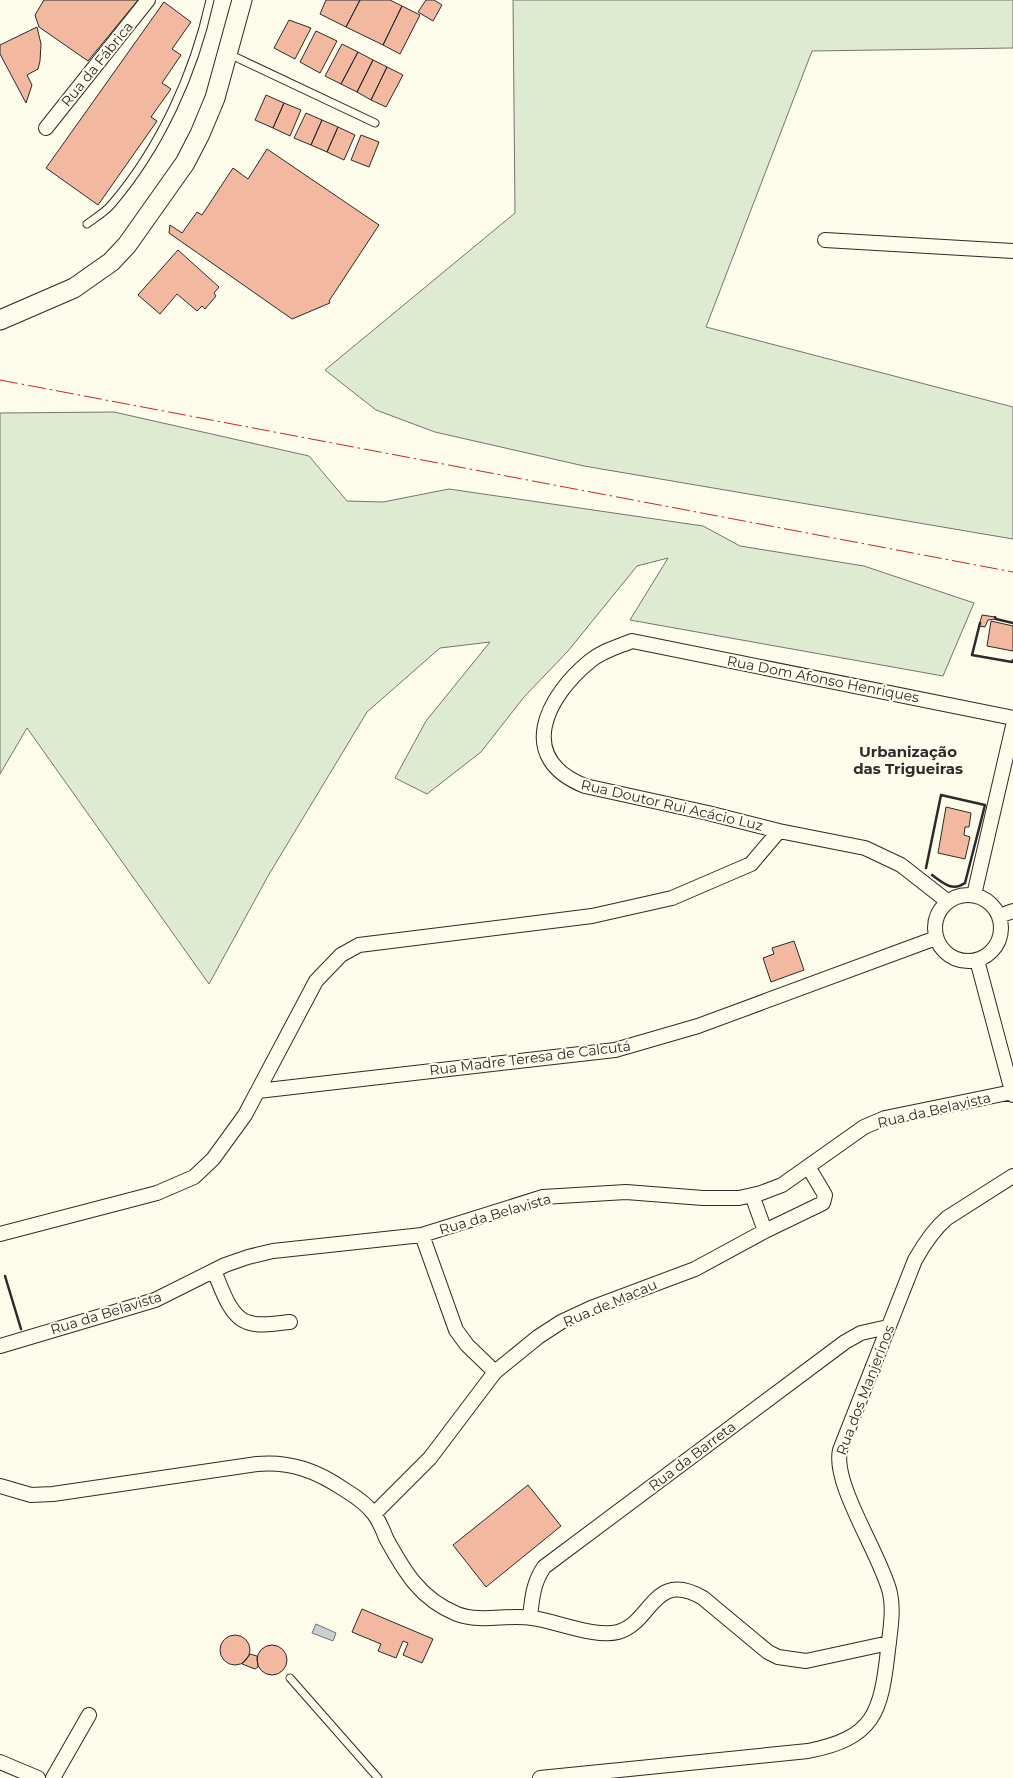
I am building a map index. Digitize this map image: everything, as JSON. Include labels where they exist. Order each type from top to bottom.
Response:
[{"type":"main road","points":[[0,320],[74,288],[105,267],[127,245],[185,163],[200,134],[215,98],[242,0]]},
{"type":"street","name":"Rua da Fábrica","points":[[46,128],[148,0]]},
{"type":"street","points":[[825,240],[1013,251]]},
{"type":"street","name":"Rua Dom Afonso Henriques","points":[[632,641],[1013,718]]},
{"type":"street","name":"Rua Doutor Rui Acácio Luz","points":[[632,641],[603,652],[590,661],[558,696],[545,718],[543,728],[544,747],[553,766],[572,781],[585,786],[708,813],[779,832],[865,848],[884,855],[917,876],[947,901]]},
{"type":"street","points":[[974,895],[1013,726]]},
{"type":"street","points":[[0,1234],[157,1193],[194,1177],[213,1159],[232,1135],[258,1091],[316,981],[341,955],[359,945],[592,916],[672,898],[751,864],[779,832]]},
{"type":"street","points":[[964,894],[974,895],[984,899],[993,906],[999,916],[1000,938],[987,955],[977,960],[967,961],[952,957],[940,947],[936,938],[936,918],[947,901],[964,894]]},
{"type":"street","points":[[999,916],[1013,912]]},
{"type":"street","name":"Rua Madre Teresa de Calcutá","points":[[258,1091],[614,1050],[698,1026],[936,938]]},
{"type":"street","points":[[977,960],[1013,1094]]},
{"type":"street","name":"Rua da Belavista","points":[[0,1346],[155,1300],[248,1256],[422,1235],[543,1197],[584,1193],[626,1192],[703,1198],[752,1195],[782,1185],[809,1168],[864,1127],[885,1118],[1013,1094]]},
{"type":"street","name":"Rua de Macau","points":[[374,1514],[430,1458],[495,1372],[538,1337],[561,1322],[591,1308],[695,1269],[823,1203],[825,1195],[809,1168]]},
{"type":"street","name":"Rua dos Manjerinos","points":[[540,1778],[575,1777],[808,1751],[842,1743],[856,1734],[878,1708],[884,1689],[892,1603],[890,1592],[843,1482],[838,1464],[845,1434],[914,1260],[938,1226],[959,1210],[1013,1176]]},
{"type":"street","points":[[752,1195],[765,1232]]},
{"type":"street","points":[[422,1235],[456,1330],[467,1345],[495,1372]]},
{"type":"street","points":[[214,1271],[228,1303],[241,1318],[247,1322],[256,1323],[290,1322]]},
{"type":"street","name":"Rua da Barreta","points":[[530,1617],[533,1590],[537,1578],[544,1567],[845,1342],[860,1333],[888,1327]]},
{"type":"street","points":[[0,1486],[31,1495],[53,1494],[272,1463],[305,1468],[326,1477],[354,1496],[374,1514],[404,1571],[414,1585],[434,1601],[457,1614],[472,1618],[530,1617],[612,1633],[628,1626],[661,1595],[669,1590],[679,1589],[694,1592],[703,1598],[768,1652],[778,1657],[806,1661],[889,1643]]},
{"type":"street","points":[[53,1778],[89,1715]]},
{"type":"street","points":[[0,1762],[38,1778]]},
{"type":"lane","points":[[87,224],[110,206],[149,152],[186,80],[210,0]]},
{"type":"lane","points":[[228,53],[375,123]]},
{"type":"lane","points":[[290,1678],[378,1778]]},
{"type":"green space","points":[[513,0],[1013,0],[1013,48],[812,51],[706,327],[1013,407],[1013,539],[584,466],[435,432],[376,410],[325,370],[515,213]]},
{"type":"green space","points":[[114,412],[309,456],[347,501],[383,502],[449,489],[703,526],[740,546],[864,566],[974,603],[943,676],[630,620],[668,558],[637,566],[568,651],[524,697],[481,752],[427,794],[395,778],[426,721],[490,642],[440,648],[367,712],[268,876],[209,984],[27,728],[0,774],[0,413]]},
{"type":"shaded area","points":[[316,1624],[336,1633],[333,1641],[312,1633]]},
{"type":"building","points":[[44,0],[138,0],[88,61],[39,27],[35,15]]},
{"type":"building","points":[[326,0],[360,0],[346,27],[320,14]]},
{"type":"building","points":[[360,0],[390,0],[402,6],[383,45],[346,27]]},
{"type":"building","points":[[426,0],[434,0],[442,5],[433,21],[418,12]]},
{"type":"building","points":[[164,2],[191,22],[172,49],[181,55],[162,83],[171,89],[151,117],[157,121],[98,205],[46,168]]},
{"type":"building","points":[[402,6],[420,15],[400,54],[383,45]]},
{"type":"building","points":[[289,20],[311,28],[295,59],[274,48]]},
{"type":"building","points":[[37,27],[41,44],[40,61],[38,69],[27,75],[32,85],[26,103],[0,54],[0,45]]},
{"type":"building","points":[[316,31],[337,41],[320,73],[300,62]]},
{"type":"building","points":[[342,44],[358,52],[341,84],[325,76]]},
{"type":"building","points":[[358,52],[373,60],[357,92],[341,84]]},
{"type":"building","points":[[373,60],[387,67],[371,100],[357,92]]},
{"type":"building","points":[[387,67],[403,75],[386,107],[371,100]]},
{"type":"building","points":[[266,95],[284,103],[273,128],[255,120]]},
{"type":"building","points":[[284,103],[301,110],[290,136],[273,128]]},
{"type":"building","points":[[306,113],[322,120],[311,145],[294,138]]},
{"type":"building","points":[[322,120],[338,127],[327,152],[311,145]]},
{"type":"building","points":[[338,127],[355,135],[344,160],[327,152]]},
{"type":"building","points":[[361,135],[379,142],[369,167],[351,160]]},
{"type":"building","points":[[267,149],[379,225],[329,301],[330,303],[292,319],[169,233],[170,225],[182,233],[197,212],[202,215],[233,168],[248,179]]},
{"type":"building","points":[[178,250],[219,287],[214,293],[216,296],[205,309],[202,306],[197,311],[177,294],[160,314],[138,295]]},
{"type":"building","points":[[982,615],[995,617],[996,619],[988,620],[985,627],[979,626]]},
{"type":"building","points":[[991,621],[1013,626],[1013,651],[987,646]]},
{"type":"building","points":[[946,807],[971,813],[969,827],[965,827],[964,835],[970,837],[965,859],[938,853]]},
{"type":"building","points":[[794,941],[804,970],[771,982],[763,958],[774,954],[772,948]]},
{"type":"building","points":[[528,1485],[561,1526],[486,1587],[453,1545]]},
{"type":"building","points":[[362,1609],[433,1639],[422,1663],[403,1655],[408,1643],[403,1641],[396,1658],[378,1651],[381,1644],[352,1632]]},
{"type":"building","points":[[235,1635],[246,1639],[250,1650],[246,1661],[235,1665],[224,1661],[220,1650],[224,1639]]},
{"type":"building","points":[[272,1645],[283,1649],[287,1660],[283,1671],[272,1675],[261,1671],[257,1660],[261,1649]]},
{"type":"building","points":[[250,1654],[257,1656],[258,1667],[255,1669],[242,1664]]},
{"type":"wall","points":[[995,617],[996,619],[1013,623]]},
{"type":"wall","points":[[980,623],[972,655],[1012,662],[1013,660]]},
{"type":"wall","points":[[926,868],[941,795],[985,805],[965,883],[952,887],[932,875]]},
{"type":"wall","points":[[5,1276],[21,1329]]},
{"type":"power","points":[[0,380],[1013,572]]},
{"type":"district","name":"Urbanização das Trigueiras","points":[[908,760]]}]
